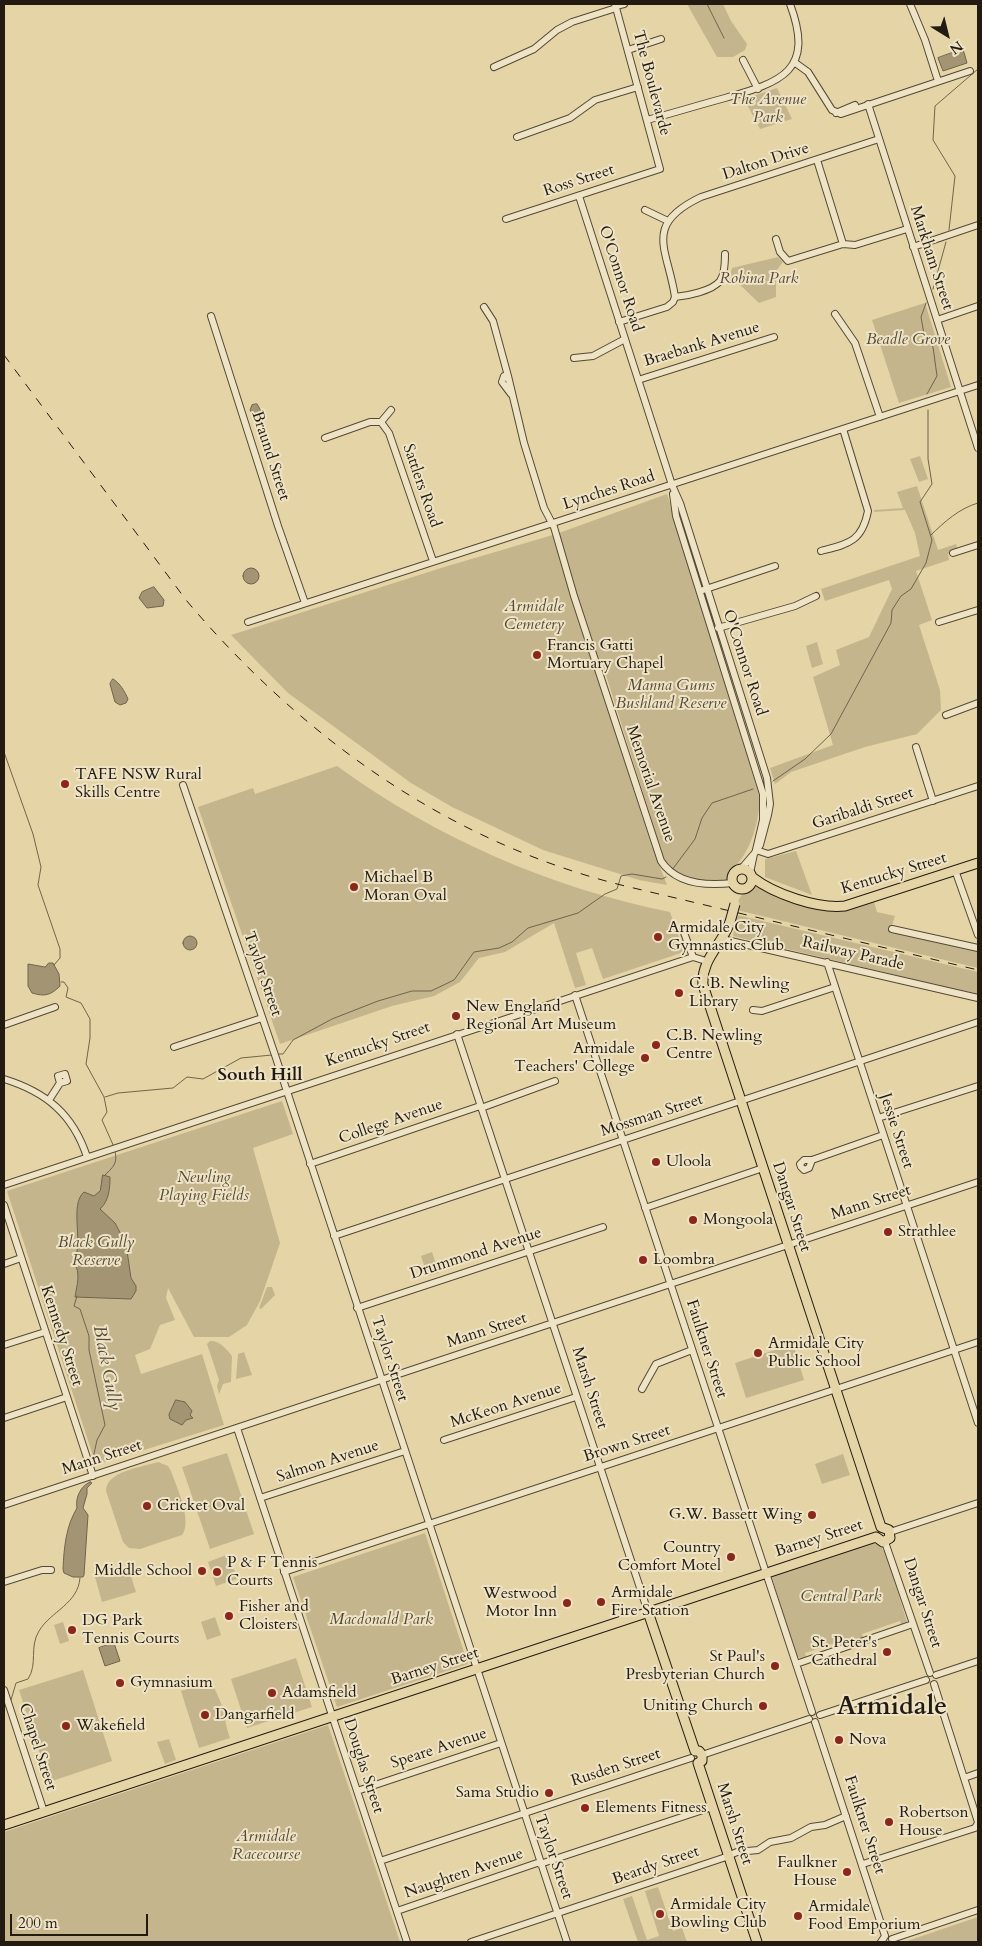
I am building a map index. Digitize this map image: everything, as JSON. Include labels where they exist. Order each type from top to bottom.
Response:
[{"type":"main road","name":"Kentucky Street","points":[[743,880],[762,884],[816,905],[835,907],[845,906],[978,863]]},
{"type":"main road","name":"Dangar Street","points":[[743,880],[730,922],[722,939],[706,961],[703,985],[881,1527]]},
{"type":"main road","points":[[881,1527],[888,1529],[890,1532],[890,1538],[885,1542],[879,1542],[876,1537],[876,1531],[881,1527]]},
{"type":"main road","name":"Barney Street","points":[[4,1825],[876,1537]]},
{"type":"main road","name":"Marsh Street","points":[[648,1612],[757,1942]]},
{"type":"street","points":[[494,67],[534,49],[557,30],[572,22],[624,4]]},
{"type":"street","points":[[647,120],[758,89],[779,79],[794,62],[799,40],[798,26],[790,4]]},
{"type":"street","points":[[910,4],[926,40],[938,81]]},
{"type":"street","name":"The Boulevarde","points":[[616,6],[660,169]]},
{"type":"street","points":[[628,50],[661,39]]},
{"type":"street","points":[[743,60],[758,89]]},
{"type":"street","points":[[794,62],[808,72],[835,112],[841,114],[970,71]]},
{"type":"street","points":[[517,136],[563,121],[595,100],[638,87]]},
{"type":"street","name":"Markham Street","points":[[868,104],[978,448]]},
{"type":"street","name":"Dalton Drive","points":[[668,221],[686,204],[700,197],[879,139]]},
{"type":"street","points":[[817,160],[843,244]]},
{"type":"street","name":"Ross Street","points":[[506,219],[660,169]]},
{"type":"street","name":"O'Connor Road","points":[[579,196],[672,485],[680,503],[703,590],[763,794],[763,820],[755,852],[743,880]]},
{"type":"street","points":[[619,322],[667,307],[673,302],[675,297],[663,250],[663,236],[668,221],[644,210]]},
{"type":"street","points":[[913,247],[978,226]]},
{"type":"street","points":[[776,239],[780,252],[788,261],[843,244],[855,245],[907,229]]},
{"type":"street","points":[[675,297],[714,286],[720,281],[723,274],[724,254]]},
{"type":"street","points":[[937,320],[978,306]]},
{"type":"street","name":"Memorial Avenue","points":[[484,307],[493,322],[508,376],[504,376],[502,379],[511,394],[538,489],[552,525],[661,861],[670,873],[676,877],[704,883],[743,880]]},
{"type":"street","points":[[836,314],[855,343],[880,417]]},
{"type":"street","name":"Braund Street","points":[[211,316],[214,332],[305,603]]},
{"type":"street","name":"Braebank Avenue","points":[[638,380],[774,337]]},
{"type":"street","points":[[574,358],[593,356],[625,339]]},
{"type":"street","name":"Lynches Road","points":[[248,622],[432,561],[552,525],[978,385]]},
{"type":"street","points":[[325,438],[370,422],[381,422],[390,410]]},
{"type":"street","name":"Sattlers Road","points":[[381,422],[389,433],[432,561]]},
{"type":"street","points":[[821,551],[854,540],[865,523],[868,511],[843,429]]},
{"type":"street","points":[[953,553],[978,545]]},
{"type":"street","points":[[703,590],[776,566]]},
{"type":"street","name":"O'Connor Road","points":[[703,590],[718,628],[766,778],[770,804],[760,845],[755,852]]},
{"type":"street","points":[[718,628],[795,606],[816,596]]},
{"type":"street","points":[[939,622],[978,610]]},
{"type":"street","points":[[946,715],[978,703]]},
{"type":"street","points":[[916,747],[933,801]]},
{"type":"street","name":"Taylor Street","points":[[183,785],[276,1058],[567,1942]]},
{"type":"street","name":"Garibaldi Street","points":[[755,852],[768,854],[978,786]]},
{"type":"street","points":[[955,870],[978,935]]},
{"type":"street","points":[[892,929],[978,948]]},
{"type":"street","points":[[683,930],[693,957],[706,961]]},
{"type":"street","name":"Railway Parade","points":[[722,939],[978,998]]},
{"type":"street","name":"Kentucky Street","points":[[4,1185],[693,957]]},
{"type":"street","name":"Jessie Street","points":[[826,962],[978,1423]]},
{"type":"street","points":[[752,1010],[762,1011],[835,987]]},
{"type":"street","name":"Faulkner Street","points":[[575,995],[812,1712]]},
{"type":"street","points":[[4,1025],[55,1008]]},
{"type":"street","points":[[174,1047],[262,1018]]},
{"type":"street","name":"Mossman Street","points":[[334,1236],[978,1022]]},
{"type":"street","name":"Marsh Street","points":[[457,1034],[648,1612]]},
{"type":"street","points":[[4,1079],[28,1088],[58,1106],[87,1157]]},
{"type":"street","name":"College Avenue","points":[[310,1164],[555,1081]]},
{"type":"street","points":[[49,1100],[60,1083]]},
{"type":"street","points":[[878,1118],[978,1086]]},
{"type":"street","points":[[812,1160],[883,1135]]},
{"type":"street","points":[[645,1208],[763,1168]]},
{"type":"street","name":"Mann Street","points":[[4,1505],[978,1182]]},
{"type":"street","name":"Kennedy Street","points":[[4,1204],[93,1476]]},
{"type":"street","name":"Drummond Avenue","points":[[357,1308],[603,1227]]},
{"type":"street","points":[[4,1264],[21,1258]]},
{"type":"street","points":[[4,1346],[45,1332]]},
{"type":"street","name":"Brown Street","points":[[284,1572],[978,1342]]},
{"type":"street","points":[[642,1389],[656,1364],[692,1350]]},
{"type":"street","points":[[4,1418],[67,1397]]},
{"type":"street","name":"McKeon Avenue","points":[[444,1440],[576,1397]]},
{"type":"street","name":"Douglas Street","points":[[237,1428],[407,1942]]},
{"type":"street","name":"Salmon Avenue","points":[[260,1498],[405,1451]]},
{"type":"street","points":[[890,1532],[978,1502]]},
{"type":"street","name":"Dangar Street","points":[[885,1542],[934,1678],[978,1823]]},
{"type":"street","points":[[4,1582],[42,1570],[50,1570]]},
{"type":"street","points":[[796,1664],[913,1624]]},
{"type":"street","points":[[820,1715],[816,1711],[808,1715],[809,1719],[815,1722],[820,1715],[926,1680],[929,1684],[934,1678],[978,1661]]},
{"type":"street","points":[[934,1678],[978,1665]]},
{"type":"street","name":"Chapel Street","points":[[4,1690],[44,1812]]},
{"type":"street","name":"Rusden Street","points":[[380,1861],[809,1719]]},
{"type":"street","name":"Faulkner Street","points":[[815,1722],[885,1936]]},
{"type":"street","name":"Speare Avenue","points":[[357,1791],[501,1743]]},
{"type":"street","points":[[964,1778],[978,1774]]},
{"type":"street","name":"Naughten Avenue","points":[[396,1911],[712,1807]]},
{"type":"street","name":"Beardy Street","points":[[471,1942],[737,1852],[758,1850],[770,1842],[791,1838],[811,1827],[826,1824],[846,1816]]},
{"type":"street","points":[[863,1864],[974,1828],[978,1823]]},
{"type":"street","points":[[881,1942],[885,1936],[893,1941],[978,1910]]},
{"type":"green space","points":[[687,4],[723,4],[731,21],[747,44],[745,50],[733,57],[717,57]]},
{"type":"green space","name":"The Avenue Park","points":[[777,88],[792,119],[760,129],[744,99]]},
{"type":"green space","name":"Robina Park","points":[[778,257],[783,262],[776,271],[776,297],[759,303],[737,282],[729,280],[732,268]]},
{"type":"green space","name":"Beadle Grove","points":[[925,303],[951,387],[899,403],[872,320]]},
{"type":"green space","points":[[920,456],[928,479],[919,482],[910,459]]},
{"type":"green space","points":[[917,486],[938,550],[956,544],[958,550],[948,554],[949,560],[916,571],[932,620],[919,625],[940,690],[941,710],[917,734],[865,747],[791,772],[775,784],[770,768],[833,745],[813,677],[840,665],[836,650],[869,637],[892,589],[889,580],[825,601],[821,589],[920,556],[915,533],[905,510],[874,512],[874,510],[903,508],[897,492]]},
{"type":"green space","points":[[667,494],[760,798],[751,842],[742,858],[727,877],[726,882],[709,881],[686,876],[665,863],[601,659],[592,661],[651,843],[667,885],[639,880],[543,850],[452,807],[411,783],[288,693],[231,635],[441,568],[556,534]]},
{"type":"green space","points":[[817,642],[823,664],[812,668],[806,646]]},
{"type":"green space","points":[[337,766],[414,816],[454,838],[496,857],[582,889],[670,912],[684,952],[603,979],[592,948],[576,953],[586,985],[575,988],[554,923],[505,952],[479,958],[460,982],[434,996],[392,1006],[280,1044],[198,807],[253,788],[255,794]]},
{"type":"green space","points":[[796,851],[812,895],[765,877],[765,859]]},
{"type":"green space","points":[[754,887],[762,887],[804,905],[828,910],[841,910],[874,902],[877,912],[895,916],[890,932],[909,934],[978,950],[978,968],[737,910],[741,896],[747,890]]},
{"type":"green space","points":[[737,915],[978,972],[978,995],[733,936]]},
{"type":"green space","points":[[282,1101],[293,1134],[253,1148],[280,1243],[260,1301],[247,1325],[229,1337],[194,1337],[168,1288],[166,1298],[175,1320],[160,1325],[150,1349],[135,1355],[141,1374],[202,1354],[224,1425],[96,1465],[7,1191]]},
{"type":"green space","points":[[432,1252],[439,1273],[428,1276],[421,1256]]},
{"type":"green space","points":[[267,1287],[272,1287],[275,1295],[261,1309],[259,1308]]},
{"type":"green space","points":[[210,1341],[220,1344],[232,1356],[231,1382],[223,1384],[219,1394],[217,1386],[219,1380],[207,1344]]},
{"type":"green space","points":[[793,1344],[804,1380],[746,1398],[735,1363]]},
{"type":"green space","points":[[244,1352],[252,1375],[236,1379],[238,1354]]},
{"type":"green space","points":[[227,1453],[254,1534],[210,1549],[182,1467]]},
{"type":"green space","points":[[843,1454],[850,1475],[822,1484],[815,1464]]},
{"type":"green space","name":"Cricket Oval","points":[[158,1462],[168,1466],[171,1471],[185,1513],[185,1529],[182,1535],[140,1549],[129,1548],[123,1542],[106,1491],[108,1484],[118,1474]]},
{"type":"green space","name":"Macdonald Park","points":[[425,1533],[468,1664],[337,1707],[293,1577]]},
{"type":"green space","name":"Central Park","points":[[870,1543],[879,1544],[886,1554],[907,1622],[901,1625],[900,1621],[862,1634],[863,1638],[855,1641],[853,1637],[805,1653],[806,1657],[800,1658],[797,1656],[772,1578],[773,1575]]},
{"type":"green space","points":[[229,1554],[237,1579],[216,1586],[208,1562]]},
{"type":"green space","points":[[128,1567],[136,1592],[102,1602],[95,1577]]},
{"type":"green space","points":[[215,1617],[221,1635],[207,1640],[201,1622]]},
{"type":"green space","name":"DG Park Tennis Courts","points":[[63,1622],[69,1641],[60,1644],[54,1625]]},
{"type":"green space","name":"Adamsfield","points":[[296,1658],[312,1707],[247,1728],[231,1679]]},
{"type":"green space","name":"Wakefield","points":[[83,1670],[112,1761],[49,1782],[19,1690]]},
{"type":"green space","name":"Dangarfield","points":[[212,1681],[221,1704],[230,1738],[199,1748],[181,1691]]},
{"type":"green space","name":"Armidale Racecourse","points":[[328,1725],[400,1942],[4,1942],[4,1832]]},
{"type":"green space","points":[[169,1739],[176,1760],[165,1764],[157,1742]]},
{"type":"green space","name":"Armidale City Bowling Club","points":[[658,1887],[673,1931],[682,1928],[687,1942],[638,1942],[623,1899],[632,1896],[647,1940],[659,1936],[645,1891]]},
{"type":"green space","points":[[978,1917],[978,1942],[904,1942]]},
{"type":"shaded area","points":[[963,49],[967,63],[943,71],[938,58]]},
{"type":"shaded area","points":[[257,404],[264,416],[262,425],[258,424],[250,410],[252,405]]},
{"type":"shaded area","points":[[251,568],[259,576],[251,584],[243,576]]},
{"type":"shaded area","points":[[154,587],[164,600],[163,606],[147,608],[139,598],[142,592]]},
{"type":"shaded area","points":[[113,679],[125,693],[128,699],[126,703],[120,705],[115,702],[110,684]]},
{"type":"shaded area","points":[[187,936],[193,936],[197,943],[193,950],[187,950],[183,946],[183,940]]},
{"type":"shaded area","points":[[49,963],[53,963],[59,974],[60,986],[48,994],[32,993],[28,986],[28,964],[45,967]]},
{"type":"shaded area","points":[[103,1175],[110,1177],[110,1186],[107,1198],[100,1209],[115,1223],[126,1244],[131,1278],[136,1286],[136,1291],[131,1299],[75,1297],[78,1279],[74,1262],[78,1244],[78,1205],[84,1192],[94,1196],[100,1191]]},
{"type":"shaded area","points":[[176,1400],[185,1402],[192,1411],[190,1415],[193,1418],[186,1420],[182,1425],[170,1419],[169,1415]]},
{"type":"shaded area","points":[[90,1482],[92,1483],[87,1488],[83,1508],[88,1515],[84,1575],[83,1577],[73,1577],[64,1573],[63,1569],[66,1537],[70,1522],[77,1508],[79,1492]]},
{"type":"shaded area","points":[[114,1643],[120,1661],[105,1666],[99,1648]]},
{"type":"waterway","points":[[707,4],[724,38]]},
{"type":"waterway","points":[[949,230],[955,176],[933,140],[935,106],[978,69]]},
{"type":"waterway","points":[[933,289],[946,242]]},
{"type":"waterway","points":[[926,303],[921,317],[924,334],[933,347],[937,376],[927,394]]},
{"type":"waterway","points":[[773,781],[805,759],[831,734],[891,623],[892,610],[901,596],[911,589],[926,563],[932,540],[920,502],[932,484],[928,459],[928,410]]},
{"type":"waterway","points":[[931,535],[947,520],[971,505],[978,503]]},
{"type":"waterway","points":[[4,752],[33,834],[41,867],[38,885],[60,949],[60,958],[54,965]]},
{"type":"waterway","points":[[672,870],[695,839],[702,818],[712,803],[753,789]]},
{"type":"waterway","points":[[279,1054],[283,1054],[293,1040],[332,1019],[378,1001],[412,991],[431,991],[454,980],[474,952],[499,948],[512,942],[528,928],[578,913],[605,894],[617,889],[621,876],[632,874],[662,879],[666,877]]},
{"type":"waterway","points":[[61,982],[64,982],[68,988],[66,997],[81,1003],[90,1019],[90,1038],[86,1064],[104,1097],[107,1112],[102,1120],[114,1147]]},
{"type":"waterway","points":[[105,1097],[118,1093],[173,1088],[187,1077],[203,1079],[241,1058],[272,1055]]},
{"type":"waterway","name":"Black Gully","points":[[104,1176],[115,1162],[115,1151]]},
{"type":"waterway","name":"Black Gully","points":[[77,1296],[74,1306],[80,1309],[89,1336],[89,1350],[105,1425],[97,1440],[92,1463]]},
{"type":"waterway","name":"Black Gully","points":[[11,1700],[16,1683],[28,1679],[31,1673],[34,1643],[39,1631],[69,1601],[78,1587],[80,1578]]},
{"type":"railway","points":[[4,355],[186,600],[278,696],[328,738],[381,777],[437,811],[495,841],[557,866],[621,885],[978,970]]},
{"type":"place","name":"Francis Gatti Mortuary Chapel","points":[[537,655]]},
{"type":"place","name":"TAFE NSW Rural Skills Centre","points":[[65,784]]},
{"type":"place","name":"Michael B Moran Oval","points":[[354,887]]},
{"type":"place","name":"Armidale City Gymnastics Club","points":[[658,937]]},
{"type":"place","name":"C. B. Newling Library","points":[[679,993]]},
{"type":"place","name":"New England Regional Art Museum","points":[[456,1016]]},
{"type":"place","name":"C.B. Newling Centre","points":[[656,1045]]},
{"type":"place","name":"Armidale Teachers' College","points":[[645,1058]]},
{"type":"place","name":"Uloola","points":[[656,1162]]},
{"type":"place","name":"Mongoola","points":[[693,1220]]},
{"type":"place","name":"Strathlee","points":[[888,1232]]},
{"type":"place","name":"Loombra","points":[[643,1260]]},
{"type":"place","name":"Armidale City Public School","points":[[758,1353]]},
{"type":"place","name":"Cricket Oval","points":[[147,1506]]},
{"type":"place","name":"G.W. Bassett Wing","points":[[812,1515]]},
{"type":"place","name":"Country Comfort Motel","points":[[731,1557]]},
{"type":"place","name":"Middle School","points":[[202,1571]]},
{"type":"place","name":"P & F Tennis Courts","points":[[217,1572]]},
{"type":"place","name":"Armidale Fire Station","points":[[601,1602]]},
{"type":"place","name":"Westwood Motor Inn","points":[[567,1603]]},
{"type":"place","name":"Fisher and Cloisters","points":[[229,1616]]},
{"type":"place","name":"DG Park Tennis Courts","points":[[72,1630]]},
{"type":"place","name":"St. Peter's Cathedral","points":[[887,1652]]},
{"type":"place","name":"St Paul's Presbyterian Church","points":[[775,1666]]},
{"type":"place","name":"Gymnasium","points":[[120,1683]]},
{"type":"place","name":"Adamsfield","points":[[272,1693]]},
{"type":"place","name":"Uniting Church","points":[[763,1706]]},
{"type":"place","name":"Dangarfield","points":[[205,1715]]},
{"type":"place","name":"Wakefield","points":[[66,1726]]},
{"type":"place","name":"Nova","points":[[839,1740]]},
{"type":"place","name":"Sama Studio","points":[[549,1793]]},
{"type":"place","name":"Elements Fitness","points":[[585,1808]]},
{"type":"place","name":"Robertson House","points":[[889,1822]]},
{"type":"place","name":"Faulkner House","points":[[847,1872]]},
{"type":"place","name":"Armidale City Bowling Club","points":[[660,1914]]},
{"type":"place","name":"Armidale Food Emporium","points":[[798,1916]]},
{"type":"district","name":"South Hill","points":[[260,1076]]},
{"type":"district","name":"Armidale","points":[[892,1708]]},
{"type":"park label","name":"Armidale Cemetery","points":[[534,616]]},
{"type":"park label","name":"Manna Gums Bushland Reserve","points":[[671,695]]},
{"type":"park label","name":"Newling Playing Fields","points":[[204,1187]]},
{"type":"park label","name":"Black Gully Reserve","points":[[96,1252]]}]
